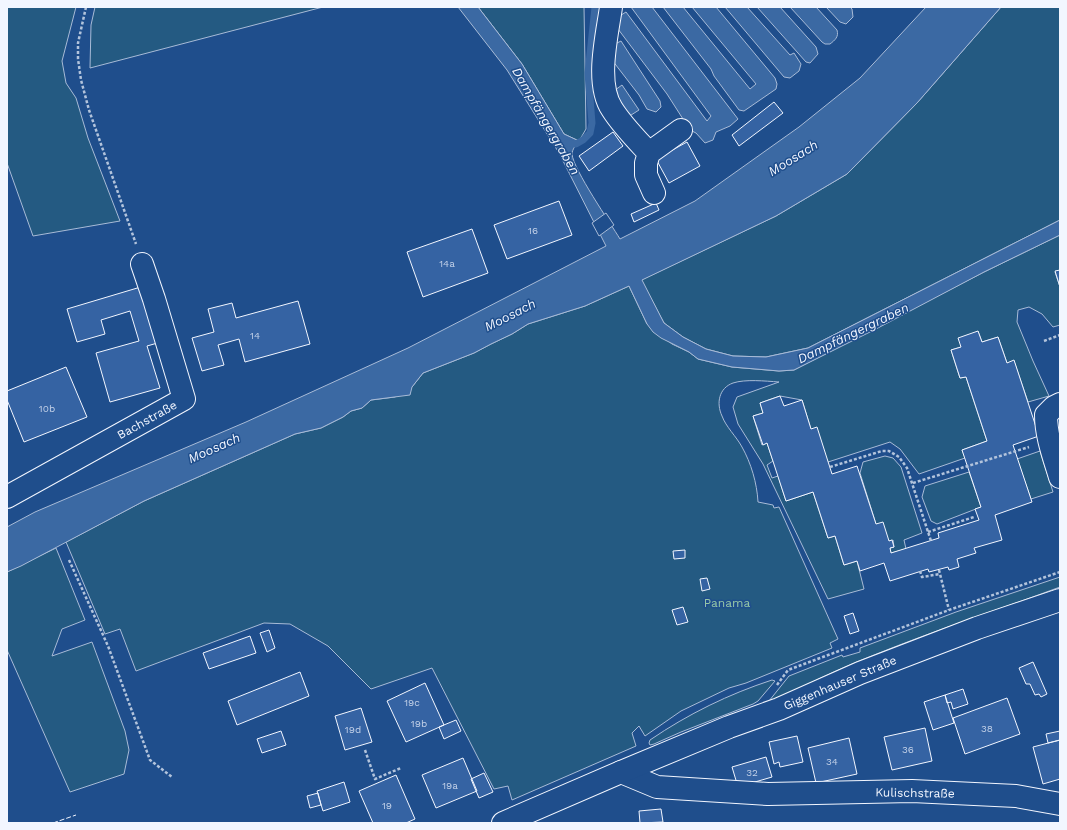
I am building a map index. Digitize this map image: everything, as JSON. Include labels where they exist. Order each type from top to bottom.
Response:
[{"type":"street","points":[[611,7],[603,68],[605,92],[611,108],[618,118],[649,153]]},
{"type":"street","points":[[654,193],[646,175],[646,163],[649,153],[681,130]]},
{"type":"street","name":"Bachstraße","points":[[7,498],[184,399],[142,264]]},
{"type":"street","points":[[1060,404],[1054,407],[1046,415],[1046,426],[1049,441],[1060,477]]},
{"type":"street","name":"Giggenhauser Straße","points":[[503,823],[729,727],[779,709],[860,673],[977,628],[1060,600]]},
{"type":"street","name":"Kulischstraße","points":[[621,772],[656,787],[768,794],[912,791],[1016,796],[1060,804]]},
{"type":"path","points":[[86,7],[78,43],[78,59],[81,80],[89,110],[142,264]]},
{"type":"path","points":[[1044,341],[1060,335]]},
{"type":"path","points":[[913,483],[1049,441]]},
{"type":"path","points":[[830,467],[882,451],[889,451],[899,458],[907,468],[913,483],[931,541]]},
{"type":"path","points":[[928,532],[974,517]]},
{"type":"path","points":[[962,520],[964,524]]},
{"type":"path","points":[[951,524],[953,528]]},
{"type":"path","points":[[69,560],[108,646],[150,760],[172,777]]},
{"type":"path","points":[[939,570],[949,610]]},
{"type":"path","points":[[920,571],[922,577],[940,574]]},
{"type":"path","points":[[788,670],[949,610],[1060,572]]},
{"type":"path","points":[[365,750],[375,779],[401,768]]},
{"type":"green space","points":[[7,7],[76,7],[62,61],[66,83],[76,98],[88,138],[120,221],[33,236],[7,163]]},
{"type":"green space","points":[[95,7],[323,7],[90,68],[91,25]]},
{"type":"green space","points":[[478,7],[584,7],[586,129],[579,141],[564,134],[522,64]]},
{"type":"green space","points":[[1001,7],[1060,7],[1060,220],[808,348],[766,357],[733,356],[706,349],[683,337],[664,323],[641,280],[776,216],[847,174],[917,103]]},
{"type":"green space","name":"Panama","points":[[1060,235],[1060,270],[1055,272],[1060,287],[1060,325],[1053,327],[1042,314],[1029,307],[1018,310],[1017,322],[1049,396],[1028,402],[1014,361],[1007,363],[998,337],[982,342],[978,331],[961,347],[951,350],[960,378],[966,377],[987,441],[962,450],[965,458],[919,474],[900,449],[890,442],[828,462],[811,429],[802,400],[780,396],[760,403],[763,413],[753,416],[762,445],[767,443],[773,461],[767,465],[772,478],[778,476],[786,501],[813,492],[828,538],[835,536],[844,565],[857,561],[864,589],[828,599],[763,464],[738,424],[733,407],[737,397],[779,382],[743,381],[733,383],[725,388],[720,396],[720,411],[726,424],[740,443],[748,460],[755,480],[758,502],[773,505],[774,508],[779,507],[838,639],[830,643],[832,648],[746,683],[729,688],[681,711],[645,736],[639,726],[632,733],[636,746],[512,800],[508,786],[494,789],[432,668],[371,689],[328,646],[290,624],[264,623],[136,671],[120,629],[105,634],[66,542],[144,501],[295,434],[321,428],[343,417],[351,411],[362,408],[371,400],[395,397],[412,387],[423,373],[474,353],[512,334],[528,324],[585,306],[629,286],[647,324],[672,344],[689,352],[698,359],[732,367],[779,371],[794,370],[984,272]]},
{"type":"green space","points":[[1040,451],[1053,492],[1031,499],[1017,459]]},
{"type":"green space","points":[[885,456],[893,458],[901,467],[922,533],[904,540],[906,549],[891,553],[890,548],[894,547],[893,540],[889,541],[876,524],[860,473],[863,462]]},
{"type":"green space","points":[[969,472],[981,507],[937,524],[931,521],[922,497],[925,486]]},
{"type":"green space","points":[[56,548],[85,620],[62,629],[52,656],[92,642],[125,731],[129,750],[124,774],[70,792],[7,650],[7,572]]},
{"type":"green space","points":[[1060,577],[1060,587],[874,655],[769,703],[789,676],[842,655],[843,657],[860,652],[860,648],[956,612]]},
{"type":"green space","points":[[772,680],[775,681],[758,701],[753,704],[650,745],[650,740],[694,713],[725,698]]},
{"type":"water","points":[[458,7],[478,7],[522,64],[564,134],[579,141],[572,152],[574,161],[585,184],[620,239],[695,201],[799,127],[860,78],[926,7],[1001,7],[917,103],[847,174],[776,216],[642,280],[664,323],[683,337],[706,349],[733,356],[766,357],[808,348],[1060,220],[1060,235],[984,272],[794,370],[779,371],[732,367],[698,359],[689,352],[661,338],[653,332],[647,324],[629,286],[585,306],[528,324],[512,334],[474,353],[423,373],[412,387],[410,395],[371,400],[362,408],[351,411],[343,417],[321,428],[295,434],[144,501],[7,572],[7,527],[35,512],[246,422],[408,348],[606,246],[559,153],[507,70]]},
{"type":"water","points":[[631,7],[652,7],[738,119],[730,126],[716,132],[713,140],[705,143],[696,133],[690,130],[667,94],[615,25],[618,17],[626,12],[707,121],[711,116]]},
{"type":"water","points":[[663,7],[683,7],[750,89],[756,84],[692,7],[716,7],[775,78],[777,84],[776,89],[744,111],[739,110],[714,76],[711,69]]},
{"type":"water","points":[[725,7],[747,7],[790,55],[794,53],[801,64],[799,71],[790,78],[784,77]]},
{"type":"water","points":[[757,7],[780,7],[816,47],[818,54],[810,63],[806,62]]},
{"type":"water","points":[[790,7],[816,7],[837,30],[836,38],[830,44],[825,44],[822,42]]},
{"type":"water","points":[[826,7],[850,7],[852,9],[853,17],[846,24],[840,22]]},
{"type":"water","points":[[621,41],[660,101],[661,107],[656,112],[647,109],[639,95],[612,60],[615,44]]},
{"type":"water","points":[[622,85],[639,110],[628,117],[611,93]]},
{"type":"pier","points":[[606,213],[614,225],[599,236],[592,223]]},
{"type":"building","points":[[774,102],[783,113],[739,146],[732,135]]},
{"type":"building","points":[[613,132],[623,146],[589,171],[579,156]]},
{"type":"building","points":[[687,142],[700,166],[669,183],[656,159]]},
{"type":"building","points":[[559,201],[572,235],[507,259],[494,225]]},
{"type":"building","points":[[656,203],[659,210],[634,222],[631,214]]},
{"type":"building","points":[[472,229],[488,273],[423,297],[407,252]]},
{"type":"building","points":[[1060,270],[1060,287],[1055,271]]},
{"type":"building","points":[[144,286],[161,342],[147,346],[160,388],[110,402],[96,353],[139,341],[130,311],[101,320],[105,334],[77,342],[67,309]]},
{"type":"building","points":[[298,301],[310,344],[245,362],[239,339],[218,345],[224,365],[202,371],[192,338],[214,332],[208,309],[232,303],[236,318]]},
{"type":"building","points":[[978,331],[982,342],[998,337],[1007,363],[1014,360],[1039,436],[1013,445],[1032,502],[995,515],[1002,540],[974,548],[976,553],[957,559],[959,567],[949,570],[948,567],[929,572],[928,569],[890,581],[884,563],[860,571],[857,561],[844,565],[835,536],[828,538],[813,492],[786,501],[767,443],[763,445],[753,416],[763,413],[760,403],[780,396],[784,406],[802,400],[811,429],[817,427],[832,474],[857,466],[876,524],[883,522],[889,541],[892,540],[894,547],[890,548],[891,553],[939,538],[938,533],[979,520],[975,509],[981,507],[962,450],[987,441],[966,377],[960,378],[951,350],[961,347],[958,338]]},
{"type":"building","points":[[66,367],[87,417],[24,442],[7,400],[7,391]]},
{"type":"building","points":[[685,550],[685,558],[674,559],[673,551]]},
{"type":"building","points":[[707,578],[710,589],[702,591],[700,579]]},
{"type":"building","points":[[683,607],[688,622],[677,625],[672,610]]},
{"type":"building","points":[[853,613],[859,631],[850,634],[844,616]]},
{"type":"building","points":[[269,630],[275,648],[267,652],[260,633]]},
{"type":"building","points":[[250,636],[256,653],[209,669],[203,653]]},
{"type":"building","points":[[1033,662],[1047,694],[1041,697],[1039,694],[1035,695],[1030,684],[1026,684],[1019,668]]},
{"type":"building","points":[[300,672],[309,696],[237,725],[228,701]]},
{"type":"building","points":[[425,683],[444,725],[406,742],[387,701]]},
{"type":"building","points":[[963,689],[968,704],[953,709],[951,702],[947,703],[945,695]]},
{"type":"building","points":[[945,695],[954,723],[933,730],[924,702]]},
{"type":"building","points":[[1007,698],[1020,734],[965,754],[953,718]]},
{"type":"building","points":[[361,708],[372,742],[345,750],[335,716]]},
{"type":"building","points":[[456,720],[461,731],[444,739],[439,727]]},
{"type":"building","points":[[925,728],[932,761],[892,770],[884,737]]},
{"type":"building","points":[[281,731],[286,745],[262,753],[257,739]]},
{"type":"building","points":[[1060,731],[1060,740],[1048,743],[1046,734]]},
{"type":"building","points":[[797,736],[803,762],[780,767],[779,762],[774,764],[769,742]]},
{"type":"building","points":[[849,738],[857,774],[816,783],[808,748]]},
{"type":"building","points":[[1060,740],[1060,779],[1043,784],[1033,747]]},
{"type":"building","points":[[766,757],[772,777],[738,787],[732,767]]},
{"type":"building","points":[[463,758],[477,791],[436,808],[422,775]]},
{"type":"building","points":[[484,773],[493,792],[479,798],[471,779]]},
{"type":"building","points":[[396,775],[415,819],[406,823],[373,823],[359,791]]},
{"type":"building","points":[[344,782],[350,802],[323,811],[317,791]]},
{"type":"building","points":[[318,793],[321,805],[310,808],[307,796]]},
{"type":"building","points":[[661,809],[663,822],[640,823],[639,811]]},
{"type":"waterway","name":"Dampfängergraben","points":[[567,143],[576,144],[590,133],[592,123],[588,73],[595,7]]},
{"type":"fence","points":[[53,823],[76,815]]},
{"type":"water label","name":"Moosach","points":[[793,158]]},
{"type":"water label","name":"Moosach","points":[[510,315]]},
{"type":"water label","name":"Moosach","points":[[214,448]]}]
